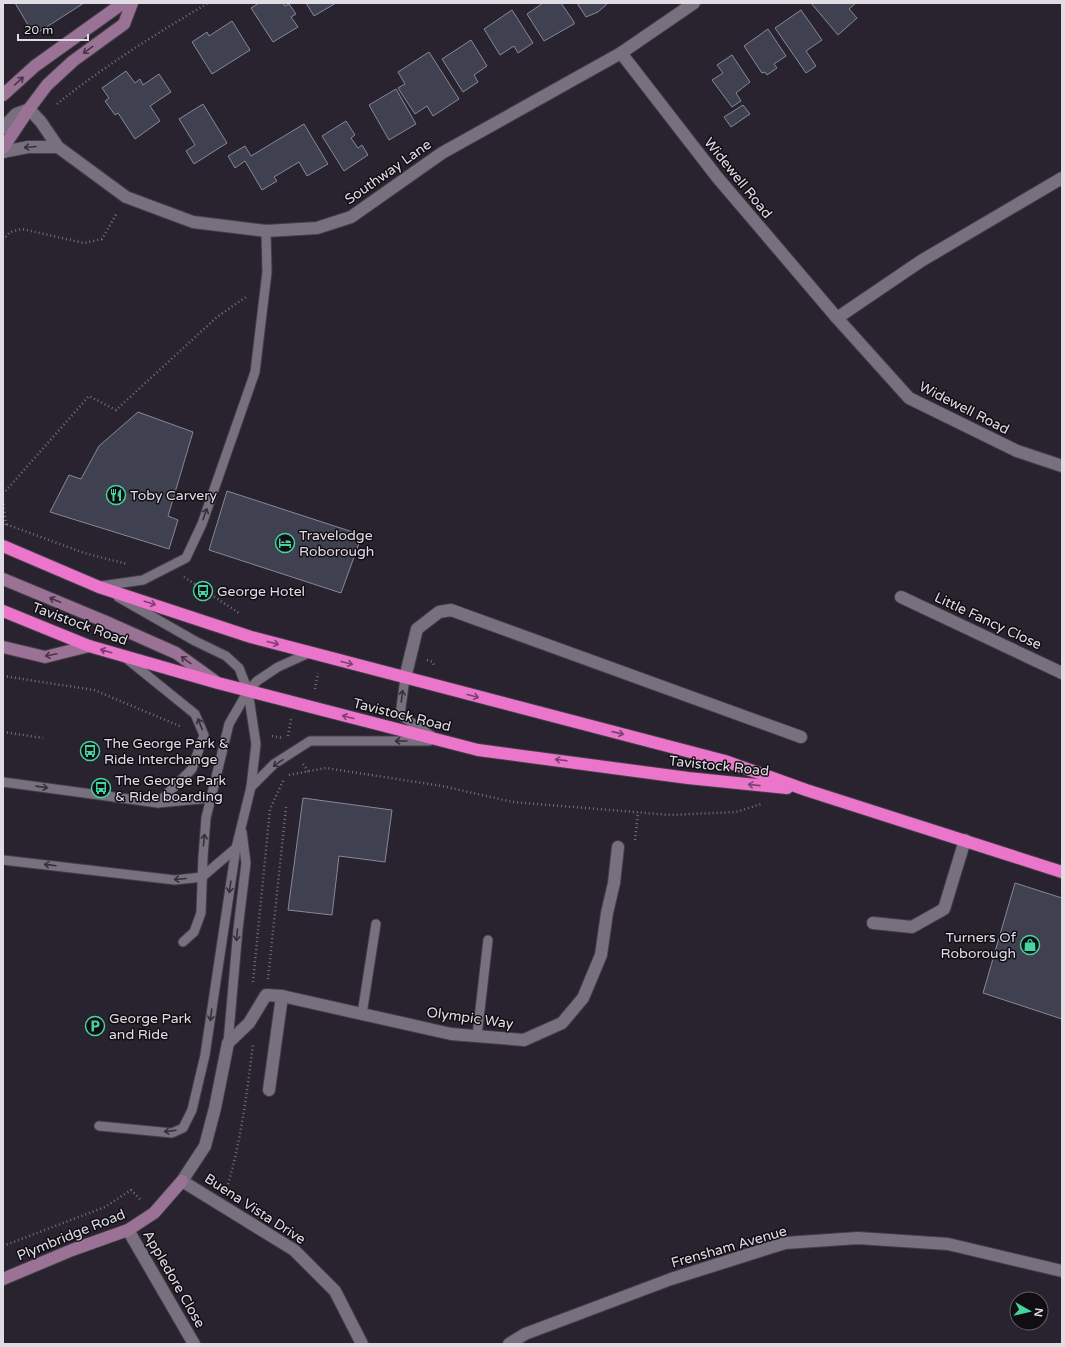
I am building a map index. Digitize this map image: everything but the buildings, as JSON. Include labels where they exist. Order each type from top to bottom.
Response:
[{"type":"highway","name":"Tavistock Road","points":[[3,546],[99,587],[251,637],[404,678],[718,758],[806,790],[1062,872]]},
{"type":"highway","name":"Tavistock Road","points":[[3,611],[89,646],[123,656],[248,691],[478,750],[688,778],[806,790]]},
{"type":"street","points":[[3,95],[35,66],[123,3]]},
{"type":"street","points":[[3,148],[28,109],[47,85],[73,61],[124,24],[132,3]]},
{"type":"street","name":"Southway Lane","points":[[28,109],[38,119],[58,147],[126,197],[193,222],[266,231],[317,228],[351,217],[442,153],[621,53],[694,3]]},
{"type":"street","name":"Widewell Road","points":[[621,53],[717,177],[837,318],[909,398],[1017,451],[1062,466]]},
{"type":"street","points":[[3,128],[16,114],[28,109]]},
{"type":"street","points":[[3,152],[28,147],[58,147]]},
{"type":"street","points":[[837,318],[921,261],[1062,178]]},
{"type":"street","points":[[3,579],[176,653],[218,683]]},
{"type":"street","name":"Little Fancy Close","points":[[901,597],[1062,673]]},
{"type":"street","points":[[404,678],[417,629],[439,612],[451,610],[801,736]]},
{"type":"street","points":[[3,647],[45,657],[89,646]]},
{"type":"street","points":[[873,923],[912,927],[944,909],[965,840]]},
{"type":"street","name":"Olympic Way","points":[[266,995],[282,996],[450,1034],[524,1040],[562,1022],[583,998],[601,954],[607,913],[614,883],[618,847]]},
{"type":"street","points":[[182,1181],[204,1146],[215,1108],[228,1043],[248,1023],[266,995]]},
{"type":"street","points":[[269,1090],[282,996]]},
{"type":"street","name":"Plymbridge Road","points":[[3,1279],[72,1250],[128,1230],[154,1213],[182,1181]]},
{"type":"street","name":"Buena Vista Drive","points":[[182,1181],[294,1250],[335,1291],[362,1344]]},
{"type":"street","name":"Appledore Close","points":[[128,1230],[194,1344]]},
{"type":"street","name":"Frensham Avenue","points":[[509,1344],[525,1334],[671,1279],[785,1243],[858,1238],[948,1244],[1062,1271]]},
{"type":"lane","points":[[99,587],[143,580],[186,558],[202,524],[255,372],[265,285],[266,231]]},
{"type":"lane","points":[[99,587],[195,642],[226,656],[239,668],[248,691],[256,744],[251,787],[236,848],[205,1055],[192,1110],[183,1128],[172,1133],[99,1126]]},
{"type":"lane","points":[[183,942],[194,932],[201,913],[206,818],[229,724],[248,691],[278,667],[309,653]]},
{"type":"lane","points":[[123,656],[195,714],[204,735],[192,769],[158,802]]},
{"type":"lane","points":[[404,678],[400,715],[440,741]]},
{"type":"lane","points":[[251,787],[274,764],[310,741],[440,741]]},
{"type":"lane","points":[[3,782],[158,802],[211,798]]},
{"type":"lane","points":[[228,1043],[238,929],[246,863],[241,827]]},
{"type":"lane","points":[[3,860],[175,880],[202,877],[236,848]]},
{"type":"lane","points":[[362,1014],[376,924]]},
{"type":"lane","points":[[477,1036],[488,940]]},
{"type":"path","points":[[38,119],[82,84],[162,31],[208,3]]},
{"type":"path","points":[[3,240],[10,232],[22,229],[84,243],[102,239],[126,197]]},
{"type":"path","points":[[3,494],[89,396],[116,410],[217,317],[265,285]]},
{"type":"path","points":[[3,500],[6,525]]},
{"type":"path","points":[[3,523],[84,553],[125,564]]},
{"type":"path","points":[[3,676],[94,690],[167,722],[204,735]]},
{"type":"path","points":[[3,732],[43,738]]},
{"type":"path","points":[[286,776],[326,768],[442,786],[514,802],[670,815],[736,812]]},
{"type":"path","points":[[266,995],[286,808]]},
{"type":"path","points":[[618,847],[635,842],[638,812]]},
{"type":"path","points":[[3,1246],[105,1208],[131,1190],[154,1213]]},
{"type":"place","name":"Toby Carvery","points":[[116,495]]},
{"type":"place","name":"Travelodge Roborough","points":[[285,543]]},
{"type":"place","name":"George Hotel","points":[[203,591]]},
{"type":"place","name":"The George Park & Ride Interchange","points":[[90,751]]},
{"type":"place","name":"The George Park & Ride boarding","points":[[101,788]]},
{"type":"place","name":"Turners Of Roborough","points":[[1030,945]]},
{"type":"place","name":"George Park and Ride","points":[[95,1026]]}]
